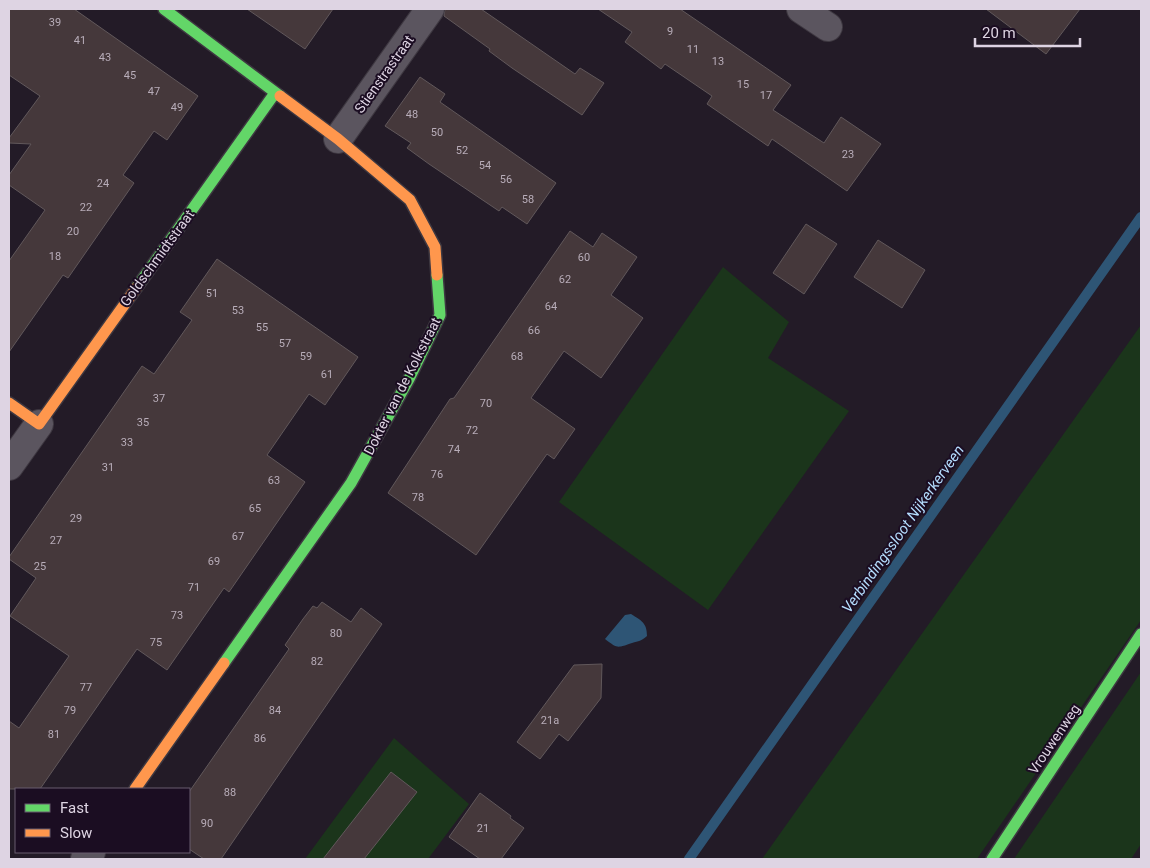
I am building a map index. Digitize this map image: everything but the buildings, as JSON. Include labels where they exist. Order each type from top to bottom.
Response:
[{"type":"street","name":"Dokter van de Kolkstraat","points":[[136,788],[351,483],[409,379],[440,315],[435,247],[410,200],[338,139],[164,9]]},
{"type":"street","name":"Stienstrastraat","points":[[338,139],[430,9]]},
{"type":"street","points":[[801,9],[828,27]]},
{"type":"street","name":"Goldschmidtstraat","points":[[9,466],[275,93]]},
{"type":"street","points":[[9,403],[39,424]]},
{"type":"street","name":"Vrouwenweg","points":[[992,859],[1141,634]]},
{"type":"green space","points":[[723,267],[789,322],[768,358],[849,411],[708,610],[559,502]]},
{"type":"green space","points":[[1141,325],[1141,620],[977,859],[762,859]]},
{"type":"green space","points":[[1141,672],[1141,844],[1131,859],[1014,859]]},
{"type":"green space","points":[[394,738],[469,804],[428,859],[305,859]]},
{"type":"water","points":[[631,614],[643,623],[647,636],[640,641],[620,647],[605,639],[625,615]]},
{"type":"waterway","name":"Verbindingssloot Nijkerkerveen","points":[[689,859],[1141,217]]},
{"type":"traffic: fast","points":[[164,9],[280,96]]},
{"type":"traffic: fast","points":[[137,287],[275,93]]},
{"type":"traffic: fast","points":[[224,663],[351,483],[409,379],[440,315],[437,275]]},
{"type":"traffic: fast","points":[[992,859],[1141,634]]},
{"type":"traffic: slow","points":[[280,96],[338,139],[410,200],[435,247],[437,275]]},
{"type":"traffic: slow","points":[[9,403],[39,424],[137,287]]},
{"type":"traffic: slow","points":[[136,788],[224,663]]}]
